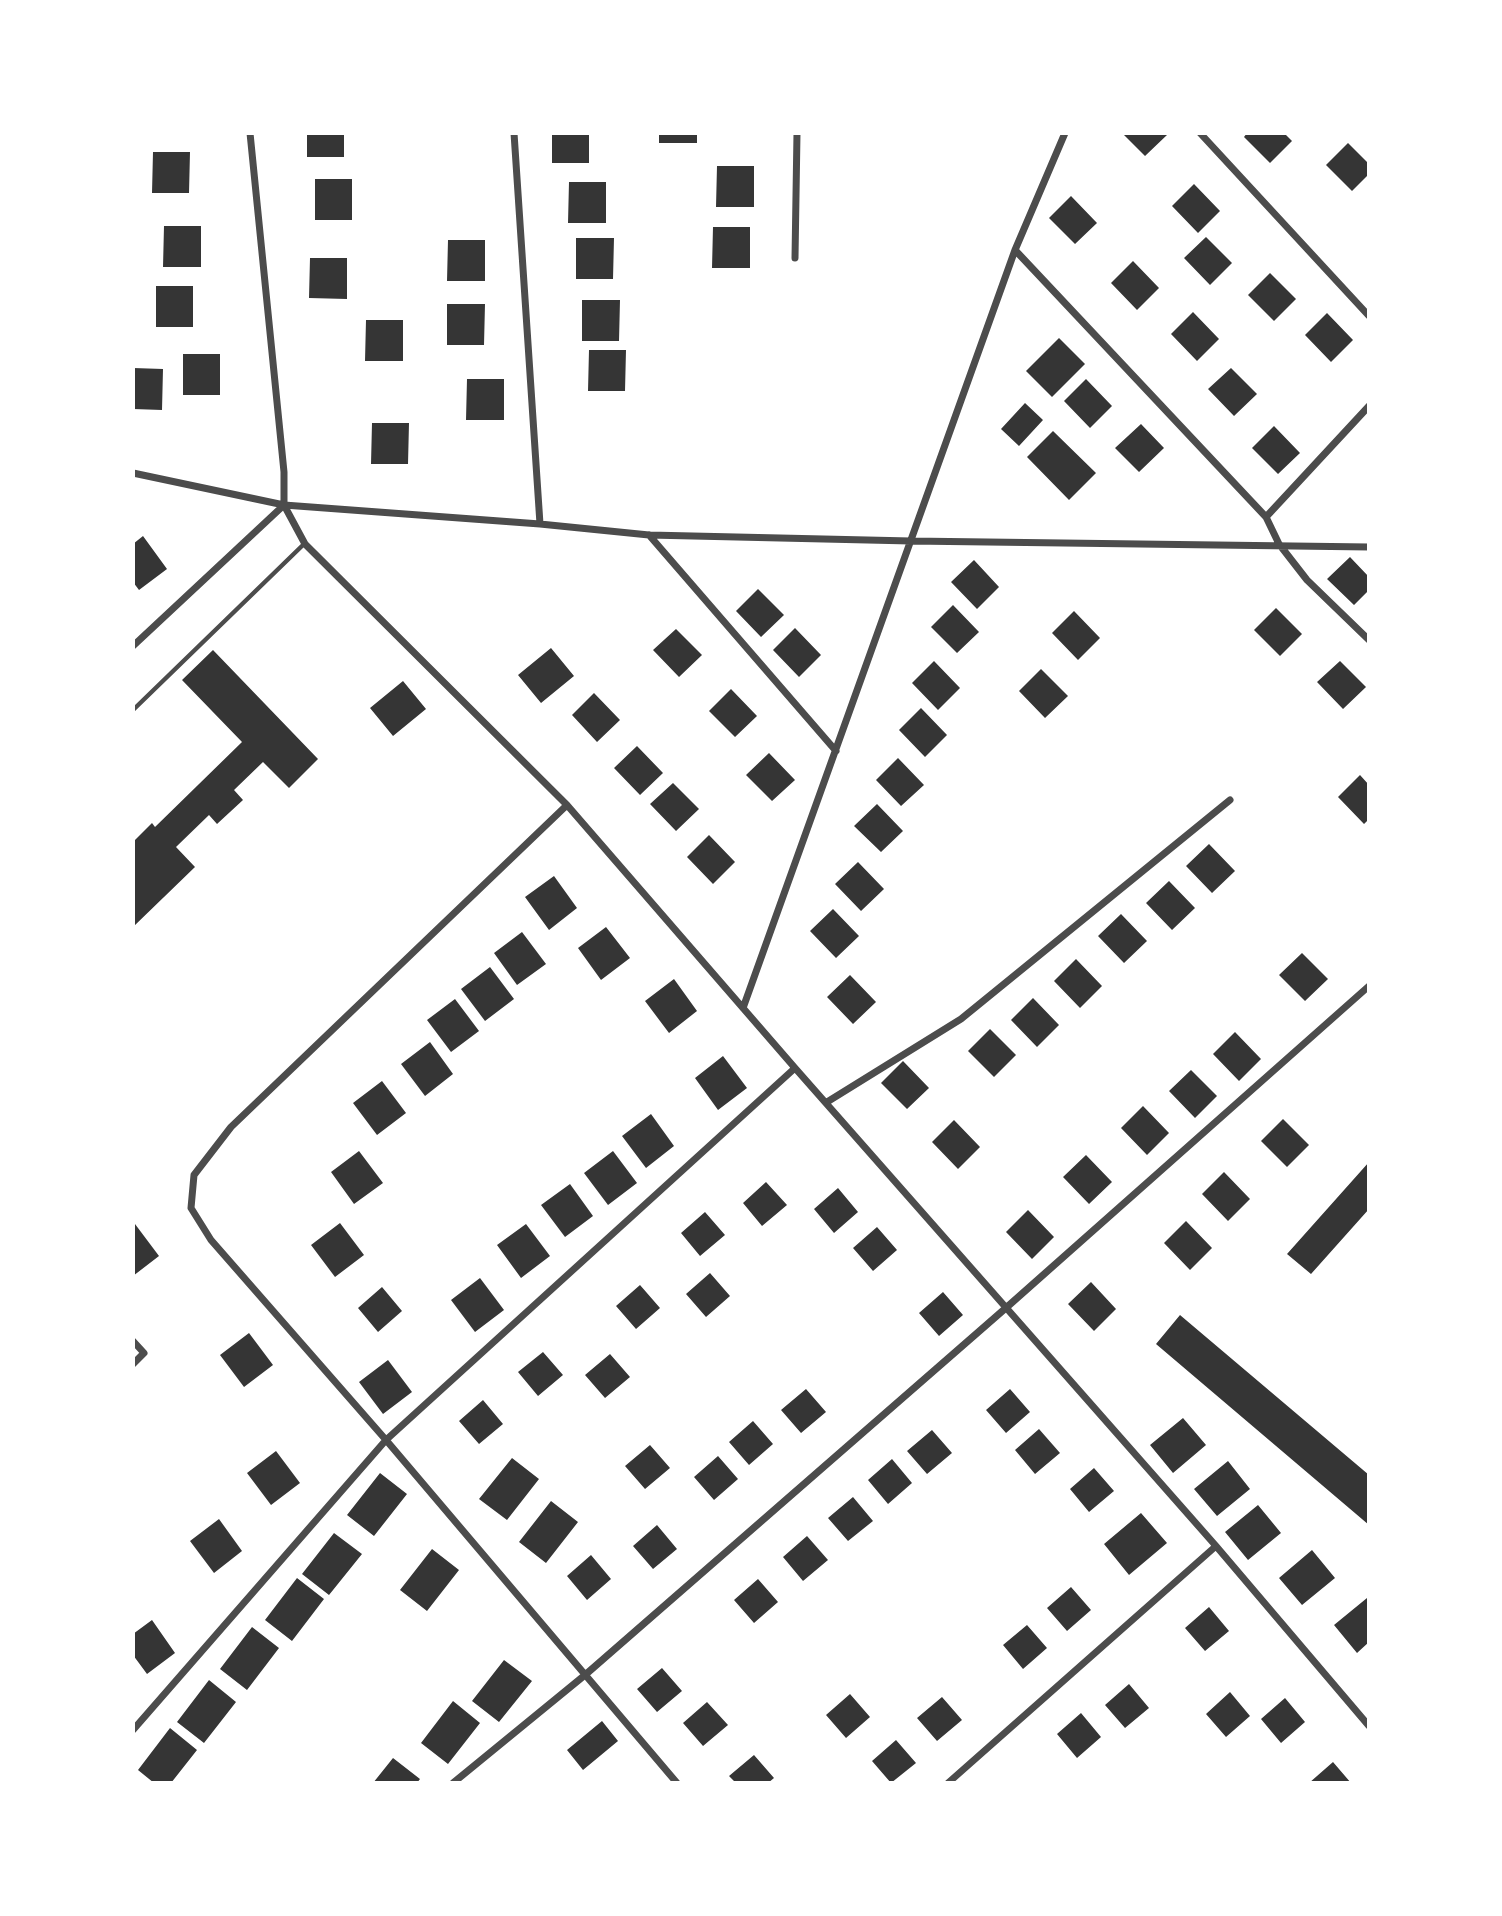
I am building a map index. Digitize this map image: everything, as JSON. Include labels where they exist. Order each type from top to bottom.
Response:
[{"type":"street","points":[[250,133],[284,472],[284,505],[305,544],[567,806],[1216,1546],[1369,1726]]},
{"type":"street","points":[[514,133],[540,524]]},
{"type":"street","points":[[795,257],[797,133]]},
{"type":"street","points":[[743,1008],[1015,250],[1065,133]]},
{"type":"street","points":[[1200,133],[1369,316]]},
{"type":"street","points":[[1015,250],[1266,517],[1279,544],[1307,580],[1369,640]]},
{"type":"street","points":[[1266,517],[1369,406]]},
{"type":"street","points":[[133,473],[284,505],[649,535],[1369,547]]},
{"type":"street","points":[[133,646],[284,505]]},
{"type":"street","points":[[649,535],[836,751]]},
{"type":"street","points":[[827,1102],[961,1019],[1230,800]]},
{"type":"street","points":[[567,806],[231,1127],[194,1175],[191,1208],[211,1240],[386,1440],[677,1783]]},
{"type":"street","points":[[453,1783],[585,1675],[1007,1307],[1369,986]]},
{"type":"street","points":[[133,1730],[386,1440],[795,1068]]},
{"type":"street","points":[[133,1341],[144,1353],[133,1364]]},
{"type":"street","points":[[948,1783],[1216,1546]]},
{"type":"lane","points":[[133,710],[305,544]]},
{"type":"building","points":[[307,133],[344,133],[344,157],[307,157]]},
{"type":"building","points":[[552,133],[589,133],[589,163],[552,163]]},
{"type":"building","points":[[659,133],[697,133],[697,143],[659,143]]},
{"type":"building","points":[[1122,133],[1165,133],[1167,135],[1145,156]]},
{"type":"building","points":[[1247,133],[1284,133],[1292,141],[1270,163],[1244,137]]},
{"type":"building","points":[[1348,143],[1369,164],[1369,174],[1352,191],[1326,165]]},
{"type":"building","points":[[153,152],[190,152],[189,193],[152,193]]},
{"type":"building","points":[[717,166],[754,166],[754,207],[716,207]]},
{"type":"building","points":[[315,179],[352,179],[352,220],[315,220]]},
{"type":"building","points":[[569,182],[606,182],[606,223],[568,223]]},
{"type":"building","points":[[1194,184],[1220,211],[1198,233],[1172,206]]},
{"type":"building","points":[[1071,196],[1097,223],[1075,244],[1049,218]]},
{"type":"building","points":[[164,226],[201,226],[201,267],[163,267]]},
{"type":"building","points":[[713,227],[750,227],[750,268],[712,268]]},
{"type":"building","points":[[1206,237],[1232,263],[1210,285],[1184,258]]},
{"type":"building","points":[[576,238],[614,238],[613,279],[576,279]]},
{"type":"building","points":[[448,240],[485,240],[485,281],[447,281]]},
{"type":"building","points":[[310,258],[347,258],[347,299],[309,298]]},
{"type":"building","points":[[1133,261],[1159,288],[1137,310],[1111,283]]},
{"type":"building","points":[[1270,273],[1296,299],[1274,321],[1248,295]]},
{"type":"building","points":[[156,286],[193,286],[193,327],[156,327]]},
{"type":"building","points":[[582,300],[620,300],[619,341],[582,341]]},
{"type":"building","points":[[447,304],[485,304],[484,345],[447,345]]},
{"type":"building","points":[[1193,312],[1219,339],[1197,361],[1171,334]]},
{"type":"building","points":[[1327,313],[1353,340],[1331,362],[1305,335]]},
{"type":"building","points":[[366,320],[403,320],[403,361],[365,361]]},
{"type":"building","points":[[1059,338],[1085,364],[1052,397],[1026,371]]},
{"type":"building","points":[[589,350],[626,350],[625,391],[588,391]]},
{"type":"building","points":[[183,354],[220,354],[220,395],[183,395]]},
{"type":"building","points":[[133,368],[163,369],[162,410],[133,409]]},
{"type":"building","points":[[1231,368],[1257,394],[1234,416],[1208,389]]},
{"type":"building","points":[[467,379],[504,379],[504,420],[466,420]]},
{"type":"building","points":[[1086,379],[1112,406],[1090,428],[1064,401]]},
{"type":"building","points":[[1025,403],[1043,420],[1019,446],[1001,429]]},
{"type":"building","points":[[372,423],[409,423],[408,464],[371,464]]},
{"type":"building","points":[[1141,424],[1164,448],[1139,472],[1115,448]]},
{"type":"building","points":[[1274,426],[1300,453],[1278,474],[1252,448]]},
{"type":"building","points":[[1053,431],[1096,473],[1069,500],[1027,457]]},
{"type":"building","points":[[143,536],[167,569],[139,590],[133,582],[133,544]]},
{"type":"building","points":[[1350,557],[1369,577],[1369,590],[1354,605],[1327,579]]},
{"type":"building","points":[[974,560],[999,587],[977,609],[951,582]]},
{"type":"building","points":[[758,589],[784,615],[761,637],[736,611]]},
{"type":"building","points":[[953,605],[979,632],[957,653],[931,627]]},
{"type":"building","points":[[1276,608],[1302,634],[1280,656],[1254,630]]},
{"type":"building","points":[[1074,611],[1100,638],[1078,660],[1052,633]]},
{"type":"building","points":[[795,628],[821,655],[799,677],[773,650]]},
{"type":"building","points":[[676,629],[702,655],[679,677],[653,650]]},
{"type":"building","points":[[551,648],[574,676],[541,703],[518,675]]},
{"type":"building","points":[[213,650],[318,759],[289,788],[263,762],[234,790],[243,800],[217,824],[209,815],[176,847],[195,867],[133,927],[133,842],[152,823],[155,827],[242,742],[182,680]]},
{"type":"building","points":[[934,661],[960,688],[938,710],[912,683]]},
{"type":"building","points":[[1340,661],[1366,687],[1343,709],[1317,682]]},
{"type":"building","points":[[1041,669],[1068,696],[1045,718],[1019,691]]},
{"type":"building","points":[[403,681],[426,709],[393,736],[370,708]]},
{"type":"building","points":[[731,689],[757,716],[735,737],[709,711]]},
{"type":"building","points":[[594,693],[620,720],[597,742],[572,715]]},
{"type":"building","points":[[921,708],[947,735],[925,757],[899,730]]},
{"type":"building","points":[[637,746],[663,773],[640,795],[614,768]]},
{"type":"building","points":[[769,753],[795,780],[772,801],[746,775]]},
{"type":"building","points":[[898,758],[924,785],[901,806],[876,780]]},
{"type":"building","points":[[1360,775],[1369,785],[1369,819],[1364,824],[1338,797]]},
{"type":"building","points":[[673,783],[699,809],[676,831],[650,804]]},
{"type":"building","points":[[877,804],[903,831],[881,852],[854,826]]},
{"type":"building","points":[[709,835],[735,862],[713,884],[687,857]]},
{"type":"building","points":[[1209,844],[1235,871],[1212,893],[1186,866]]},
{"type":"building","points":[[858,862],[884,889],[861,911],[835,884]]},
{"type":"building","points":[[554,876],[577,908],[549,930],[525,897]]},
{"type":"building","points":[[1169,881],[1195,908],[1172,930],[1146,903]]},
{"type":"building","points":[[833,909],[859,936],[836,958],[810,931]]},
{"type":"building","points":[[1121,914],[1147,941],[1124,963],[1098,936]]},
{"type":"building","points":[[606,927],[630,958],[601,980],[578,948]]},
{"type":"building","points":[[522,932],[546,964],[517,985],[494,953]]},
{"type":"building","points":[[1302,953],[1328,979],[1305,1001],[1279,975]]},
{"type":"building","points":[[1076,959],[1102,986],[1080,1008],[1054,981]]},
{"type":"building","points":[[490,967],[514,999],[485,1021],[461,989]]},
{"type":"building","points":[[850,975],[876,1002],[853,1024],[827,997]]},
{"type":"building","points":[[674,979],[697,1011],[669,1033],[645,1001]]},
{"type":"building","points":[[1033,998],[1059,1025],[1037,1047],[1011,1020]]},
{"type":"building","points":[[455,999],[479,1031],[451,1052],[427,1020]]},
{"type":"building","points":[[990,1029],[1016,1055],[994,1077],[968,1051]]},
{"type":"building","points":[[1235,1032],[1261,1059],[1239,1081],[1213,1054]]},
{"type":"building","points":[[430,1042],[453,1074],[425,1096],[401,1064]]},
{"type":"building","points":[[723,1056],[747,1088],[718,1110],[695,1078]]},
{"type":"building","points":[[903,1061],[929,1088],[907,1109],[881,1083]]},
{"type":"building","points":[[1191,1070],[1217,1096],[1195,1118],[1169,1091]]},
{"type":"building","points":[[382,1081],[406,1113],[377,1135],[353,1103]]},
{"type":"building","points":[[1143,1106],[1169,1133],[1147,1155],[1121,1128]]},
{"type":"building","points":[[651,1114],[674,1146],[646,1168],[622,1136]]},
{"type":"building","points":[[1283,1119],[1309,1145],[1287,1167],[1261,1141]]},
{"type":"building","points":[[954,1120],[980,1147],[958,1169],[932,1142]]},
{"type":"building","points":[[359,1151],[383,1183],[354,1204],[331,1172]]},
{"type":"building","points":[[613,1151],[637,1183],[608,1205],[584,1173]]},
{"type":"building","points":[[1086,1155],[1112,1182],[1089,1204],[1063,1177]]},
{"type":"building","points":[[1369,1162],[1369,1209],[1311,1274],[1287,1254]]},
{"type":"building","points":[[1224,1172],[1250,1199],[1228,1221],[1202,1194]]},
{"type":"building","points":[[766,1182],[787,1205],[762,1226],[743,1203]]},
{"type":"building","points":[[570,1184],[593,1216],[565,1237],[541,1205]]},
{"type":"building","points":[[838,1188],[858,1212],[834,1233],[814,1209]]},
{"type":"building","points":[[1028,1210],[1054,1237],[1032,1259],[1006,1232]]},
{"type":"building","points":[[705,1212],[725,1235],[700,1256],[681,1233]]},
{"type":"building","points":[[1186,1221],[1212,1248],[1190,1270],[1164,1243]]},
{"type":"building","points":[[340,1223],[364,1255],[335,1277],[311,1245]]},
{"type":"building","points":[[135,1224],[159,1256],[133,1276],[133,1226]]},
{"type":"building","points":[[526,1224],[550,1256],[521,1278],[497,1245]]},
{"type":"building","points":[[877,1227],[897,1250],[873,1271],[853,1248]]},
{"type":"building","points":[[710,1273],[730,1296],[706,1317],[686,1294]]},
{"type":"building","points":[[480,1278],[504,1310],[475,1332],[451,1300]]},
{"type":"building","points":[[1091,1282],[1116,1309],[1094,1331],[1068,1304]]},
{"type":"building","points":[[640,1285],[660,1308],[636,1329],[616,1306]]},
{"type":"building","points":[[382,1287],[402,1311],[378,1332],[358,1308]]},
{"type":"building","points":[[943,1292],[963,1315],[939,1336],[919,1313]]},
{"type":"building","points":[[1180,1315],[1369,1475],[1369,1525],[1156,1344]]},
{"type":"building","points":[[249,1333],[273,1365],[244,1387],[220,1355]]},
{"type":"building","points":[[543,1352],[563,1375],[538,1396],[518,1372]]},
{"type":"building","points":[[610,1354],[630,1377],[605,1398],[585,1375]]},
{"type":"building","points":[[388,1360],[412,1392],[383,1414],[359,1382]]},
{"type":"building","points":[[806,1389],[826,1412],[801,1433],[781,1410]]},
{"type":"building","points":[[1010,1389],[1030,1412],[1006,1433],[986,1410]]},
{"type":"building","points":[[483,1400],[503,1424],[479,1444],[459,1421]]},
{"type":"building","points":[[1183,1418],[1206,1445],[1173,1473],[1150,1445]]},
{"type":"building","points":[[753,1421],[773,1444],[749,1465],[729,1442]]},
{"type":"building","points":[[1039,1429],[1060,1453],[1035,1474],[1015,1450]]},
{"type":"building","points":[[932,1430],[952,1453],[927,1474],[907,1451]]},
{"type":"building","points":[[650,1445],[670,1468],[645,1489],[625,1466]]},
{"type":"building","points":[[276,1451],[300,1483],[271,1505],[247,1473]]},
{"type":"building","points":[[718,1456],[738,1479],[714,1500],[694,1477]]},
{"type":"building","points":[[512,1458],[539,1479],[507,1520],[479,1499]]},
{"type":"building","points":[[892,1459],[912,1483],[888,1504],[868,1480]]},
{"type":"building","points":[[1228,1461],[1250,1489],[1217,1516],[1194,1489]]},
{"type":"building","points":[[1094,1468],[1114,1491],[1089,1512],[1070,1489]]},
{"type":"building","points":[[380,1473],[407,1494],[374,1536],[347,1515]]},
{"type":"building","points":[[853,1497],[873,1521],[848,1541],[828,1518]]},
{"type":"building","points":[[551,1501],[578,1522],[546,1563],[519,1542]]},
{"type":"building","points":[[1258,1505],[1281,1533],[1248,1560],[1225,1532]]},
{"type":"building","points":[[1141,1513],[1167,1543],[1129,1575],[1104,1544]]},
{"type":"building","points":[[219,1519],[242,1551],[214,1573],[190,1541]]},
{"type":"building","points":[[657,1525],[677,1549],[653,1569],[633,1546]]},
{"type":"building","points":[[334,1533],[362,1554],[329,1595],[302,1574]]},
{"type":"building","points":[[807,1536],[828,1560],[803,1581],[783,1557]]},
{"type":"building","points":[[432,1549],[459,1570],[427,1611],[400,1590]]},
{"type":"building","points":[[1312,1550],[1335,1578],[1302,1605],[1279,1578]]},
{"type":"building","points":[[591,1555],[611,1579],[587,1600],[567,1576]]},
{"type":"building","points":[[297,1578],[324,1599],[292,1641],[265,1620]]},
{"type":"building","points":[[758,1579],[778,1602],[754,1623],[734,1600]]},
{"type":"building","points":[[1071,1587],[1091,1610],[1067,1631],[1047,1608]]},
{"type":"building","points":[[1367,1598],[1369,1642],[1357,1653],[1334,1625]]},
{"type":"building","points":[[1209,1607],[1229,1631],[1205,1651],[1185,1628]]},
{"type":"building","points":[[152,1620],[175,1653],[147,1674],[133,1655],[133,1634]]},
{"type":"building","points":[[1027,1625],[1047,1648],[1023,1669],[1003,1645]]},
{"type":"building","points":[[252,1627],[279,1648],[247,1690],[220,1669]]},
{"type":"building","points":[[504,1660],[532,1681],[499,1722],[472,1701]]},
{"type":"building","points":[[662,1668],[682,1691],[657,1712],[637,1689]]},
{"type":"building","points":[[209,1680],[236,1702],[204,1743],[177,1722]]},
{"type":"building","points":[[1129,1684],[1149,1708],[1125,1728],[1105,1705]]},
{"type":"building","points":[[1230,1692],[1250,1716],[1226,1737],[1206,1714]]},
{"type":"building","points":[[850,1694],[870,1717],[846,1738],[826,1715]]},
{"type":"building","points":[[942,1697],[962,1720],[937,1741],[917,1718]]},
{"type":"building","points":[[1285,1698],[1305,1722],[1281,1743],[1261,1719]]},
{"type":"building","points":[[453,1701],[480,1723],[448,1764],[421,1743]]},
{"type":"building","points":[[707,1702],[728,1725],[703,1746],[683,1723]]},
{"type":"building","points":[[1081,1713],[1101,1737],[1077,1758],[1057,1734]]},
{"type":"building","points":[[602,1721],[618,1741],[583,1770],[567,1750]]},
{"type":"building","points":[[170,1728],[197,1750],[171,1783],[154,1783],[138,1770]]},
{"type":"building","points":[[896,1740],[916,1763],[891,1783],[872,1761]]},
{"type":"building","points":[[754,1755],[774,1778],[768,1783],[736,1783],[729,1776]]},
{"type":"building","points":[[393,1758],[420,1779],[417,1783],[373,1783]]},
{"type":"building","points":[[1333,1762],[1351,1783],[1309,1783]]}]
